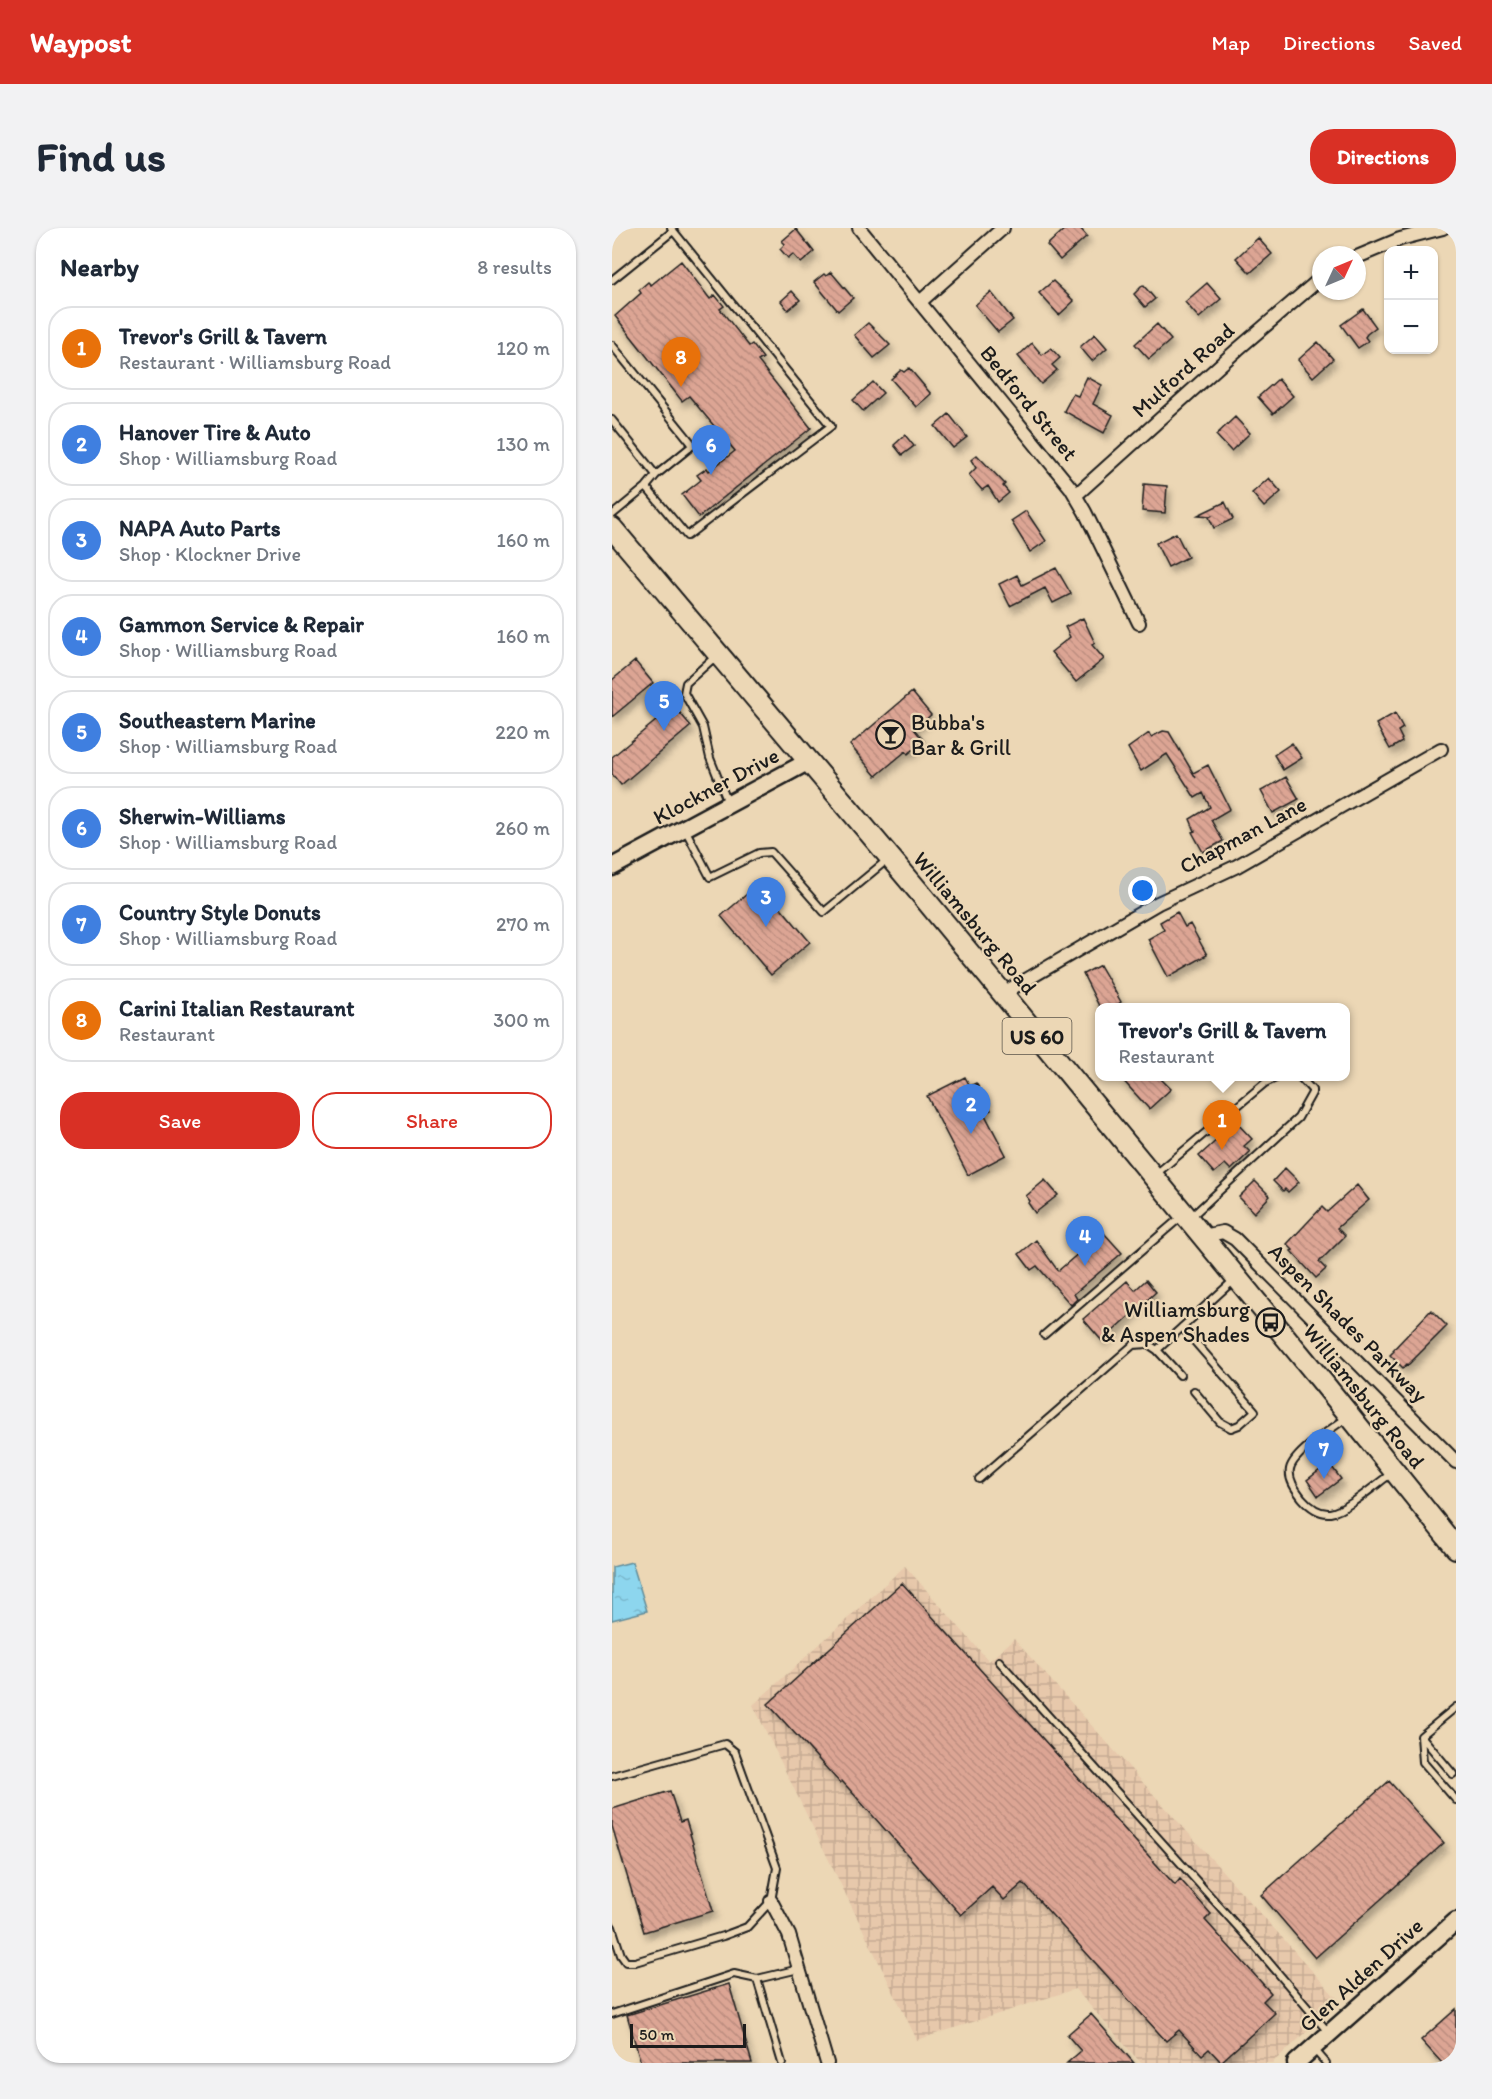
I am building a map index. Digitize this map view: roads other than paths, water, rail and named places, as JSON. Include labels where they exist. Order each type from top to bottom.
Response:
[{"type":"main road","name":"Williamsburg Road","points":[[612,528],[890,858],[1203,1236],[1456,1548]]},
{"type":"street","name":"Bedford Street","points":[[859,228],[1076,495],[1139,623]]},
{"type":"street","points":[[920,302],[1003,228]]},
{"type":"street","points":[[1366,253],[1400,239],[1443,228]]},
{"type":"street","name":"Mulford Road","points":[[1076,495],[1255,333],[1312,286]]},
{"type":"street","name":"Chapman Lane","points":[[1002,994],[1158,903],[1237,866],[1441,749]]},
{"type":"street","name":"Klockner Drive","points":[[612,867],[809,761]]},
{"type":"street","name":"Aspen Shades Parkway","points":[[1203,1236],[1223,1232],[1235,1239],[1455,1459]]},
{"type":"street","points":[[771,1901],[789,1935],[827,2063]]},
{"type":"street","name":"Glen Alden Drive","points":[[1296,2063],[1456,1921]]},
{"type":"lane","points":[[612,280],[672,229],[831,426],[687,536],[646,487]]},
{"type":"lane","points":[[612,345],[693,445],[612,515]]},
{"type":"lane","points":[[612,420],[656,475]]},
{"type":"lane","points":[[719,654],[686,683],[684,693],[703,727],[710,758],[728,805]]},
{"type":"lane","points":[[684,828],[710,877],[759,853],[771,852],[824,912],[890,858]]},
{"type":"lane","points":[[1153,1176],[1264,1083],[1269,1081]]},
{"type":"lane","points":[[1044,1335],[1186,1217],[1298,1118],[1312,1093],[1303,1081]]},
{"type":"lane","points":[[1157,1350],[1237,1278]]},
{"type":"lane","points":[[1182,1327],[1254,1411],[1239,1425],[1231,1428],[1220,1422],[1194,1391]]},
{"type":"lane","points":[[979,1479],[1133,1346],[1148,1344],[1157,1350],[1180,1375]]},
{"type":"lane","points":[[1350,1416],[1293,1462],[1290,1476],[1298,1493],[1315,1509],[1322,1513],[1330,1513],[1346,1506],[1395,1471]]},
{"type":"lane","points":[[999,1661],[1255,1946],[1329,2033]]},
{"type":"lane","points":[[1421,1736],[1456,1707]]},
{"type":"lane","points":[[1421,1736],[1453,1774]]},
{"type":"lane","points":[[1421,1736],[1423,1762],[1456,1800]]},
{"type":"lane","points":[[612,1776],[725,1744],[735,1752],[777,1868],[771,1901],[747,1927],[723,1936],[635,1962],[627,1962],[621,1955],[612,1927]]},
{"type":"lane","points":[[612,2014],[734,1974],[757,1979],[800,1969]]},
{"type":"lane","points":[[757,1979],[782,2063]]},
{"type":"lane","points":[[1313,2048],[1326,2063]]},
{"type":"water","points":[[632,1562],[647,1611],[612,1620],[612,1567]]},
{"type":"place","name":"Carini Italian Restaurant","points":[[681,387]]},
{"type":"place","name":"Sherwin-Williams","points":[[711,475]]},
{"type":"place","name":"Southeastern Marine","points":[[664,731]]},
{"type":"place","name":"Bubba's Bar & Grill","points":[[890,735]]},
{"type":"place","name":"NAPA Auto Parts","points":[[766,927]]},
{"type":"place","name":"Hanover Tire & Auto","points":[[971,1134]]},
{"type":"place","name":"Trevor's Grill & Tavern","points":[[1222,1150]]},
{"type":"place","name":"Gammon Service & Repair","points":[[1085,1266]]},
{"type":"place","name":"Williamsburg & Aspen Shades","points":[[1271,1322]]},
{"type":"place","name":"Country Style Donuts","points":[[1324,1479]]}]
